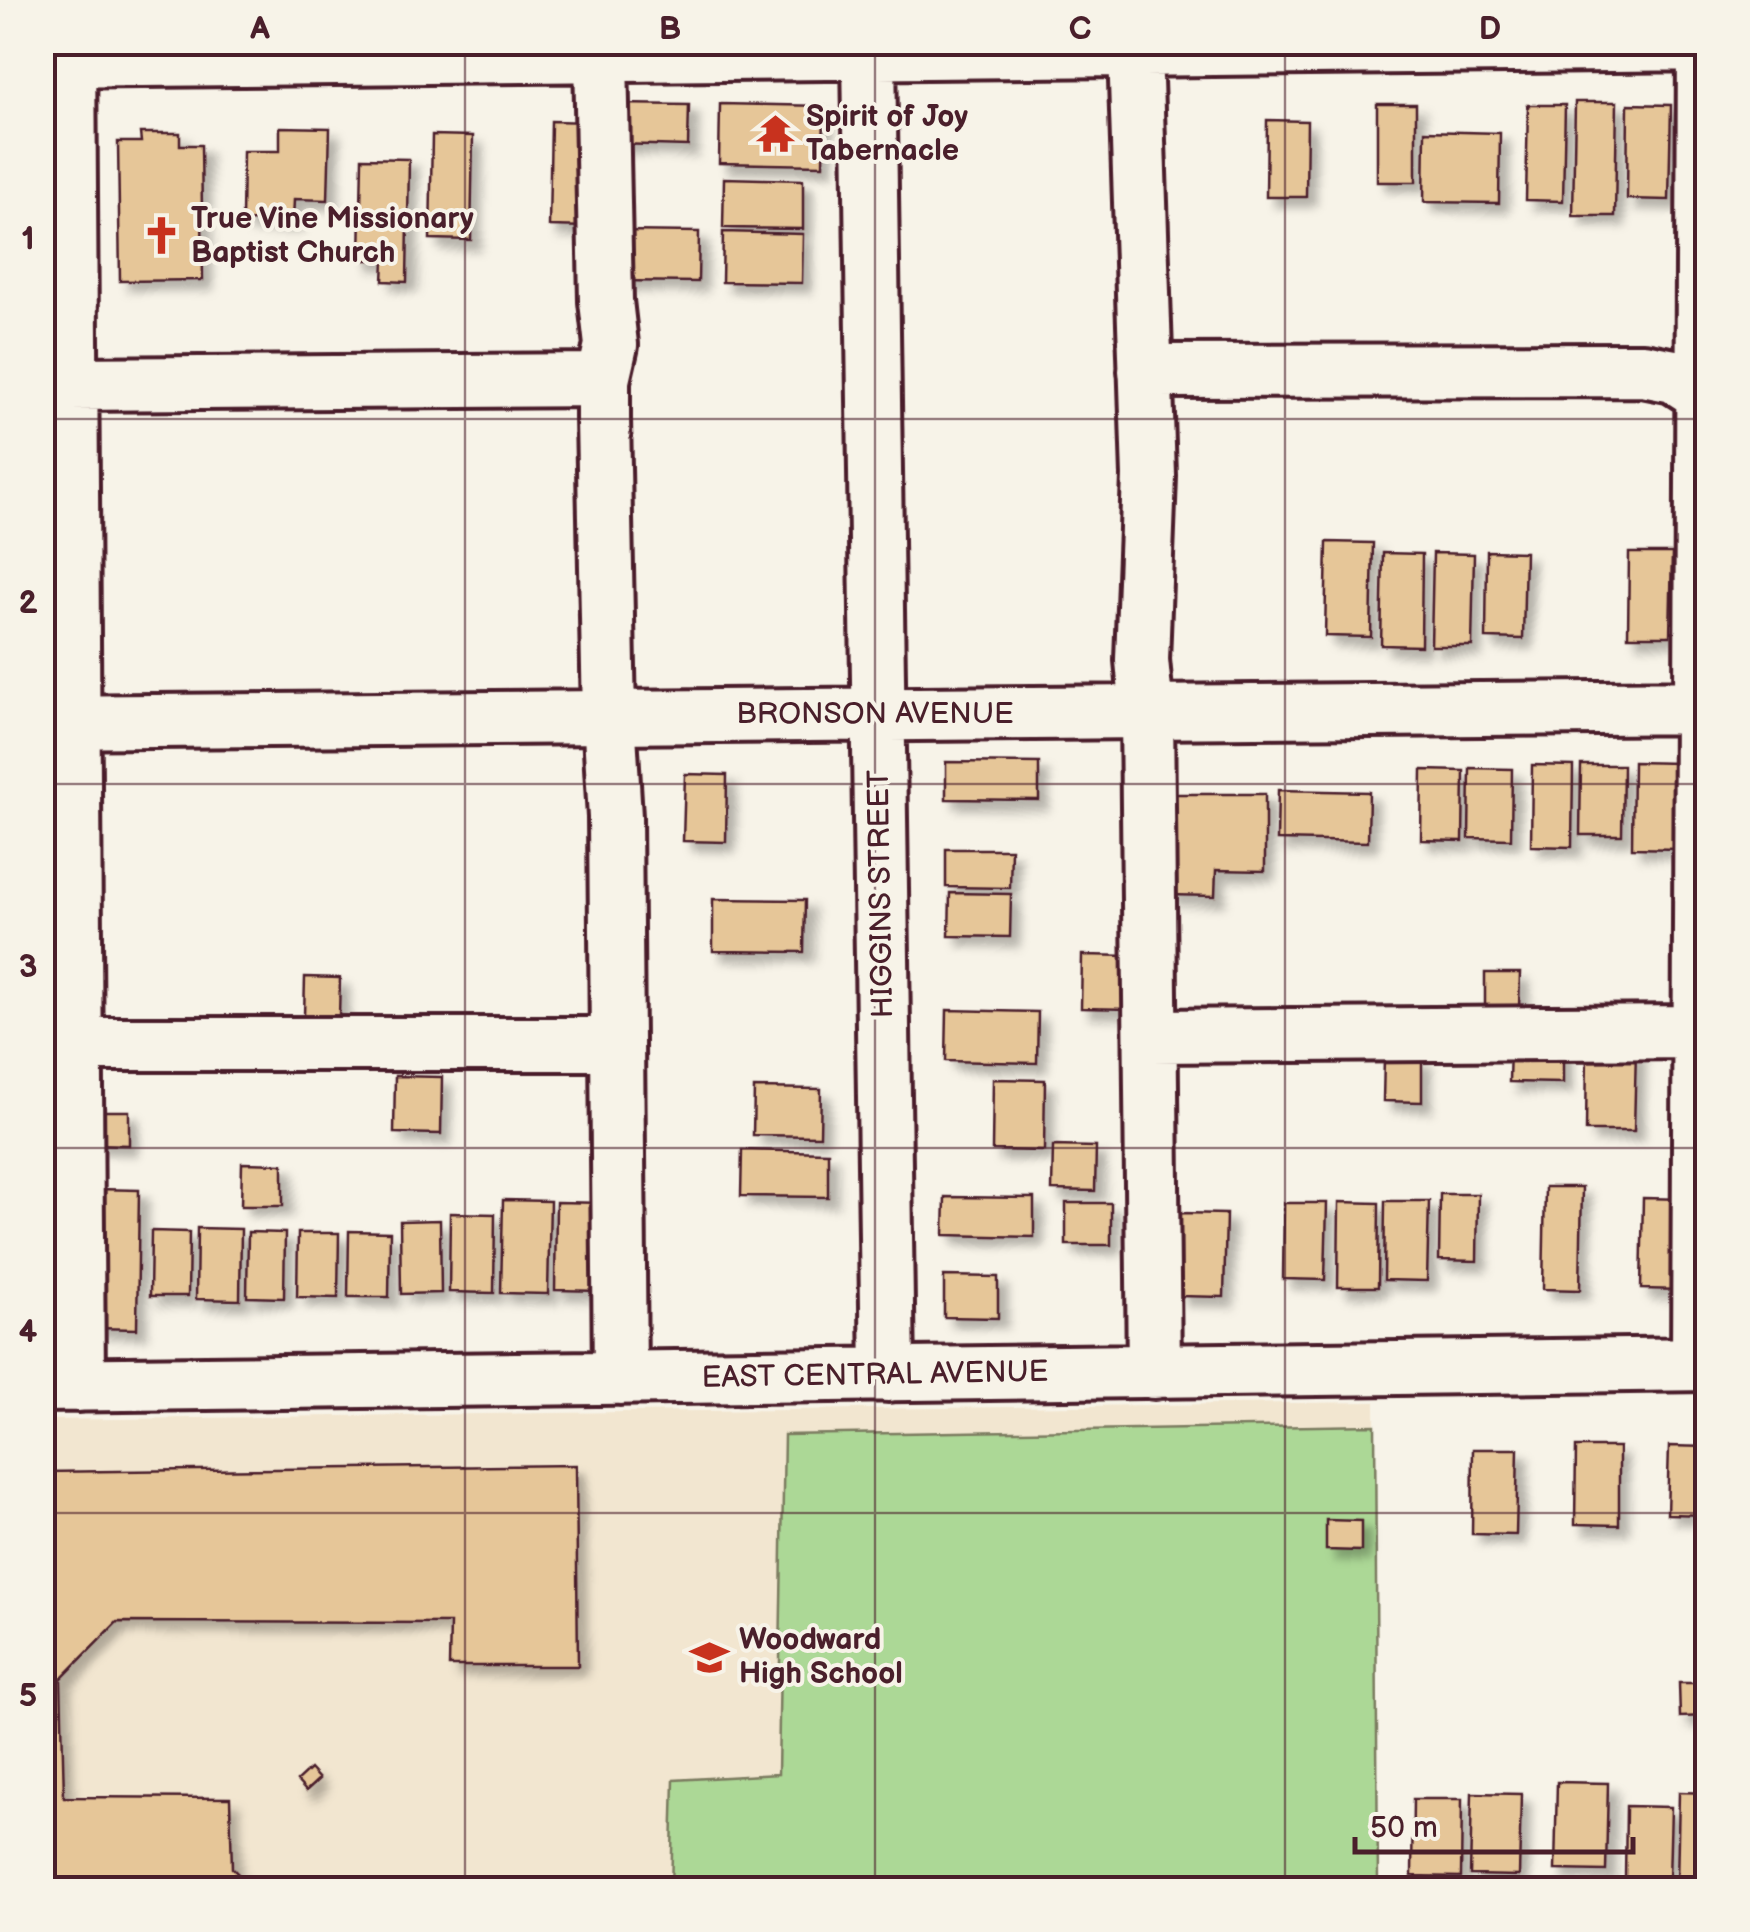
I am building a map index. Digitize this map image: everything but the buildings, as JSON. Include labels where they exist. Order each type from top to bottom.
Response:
[{"type":"street","points":[[60,1385],[74,1044],[57,722],[70,384],[60,55],[601,56],[1706,44],[1699,1032],[1703,1364]]},
{"type":"street","points":[[1135,50],[1149,476],[1142,660],[1147,712],[1154,1372]]},
{"type":"street","name":"HIGGINS STREET","points":[[869,53],[888,1375]]},
{"type":"street","points":[[601,56],[606,301],[611,346],[603,380],[615,816],[620,1378]]},
{"type":"street","points":[[1146,371],[1643,370],[1674,376],[1702,394]]},
{"type":"street","points":[[70,384],[603,380]]},
{"type":"street","name":"BRONSON AVENUE","points":[[57,722],[1704,707]]},
{"type":"street","points":[[1152,1036],[1699,1032]]},
{"type":"street","points":[[74,1044],[617,1044]]},
{"type":"street","name":"EAST CENTRAL AVENUE","points":[[60,1385],[1703,1364]]},
{"type":"shaded area","name":"Woodward High School","points":[[1375,1402],[1378,1889],[43,1889],[42,1420]]},
{"type":"green space","points":[[60,762],[60,853],[43,853],[42,763]]},
{"type":"green space","points":[[1375,1425],[1378,1889],[671,1890],[674,1780],[778,1774],[784,1435]]},
{"type":"place","name":"Spirit of Joy Tabernacle","points":[[776,134]]},
{"type":"place","name":"True Vine Missionary Baptist Church","points":[[161,236]]},
{"type":"place","name":"Woodward High School","points":[[709,1657]]}]
